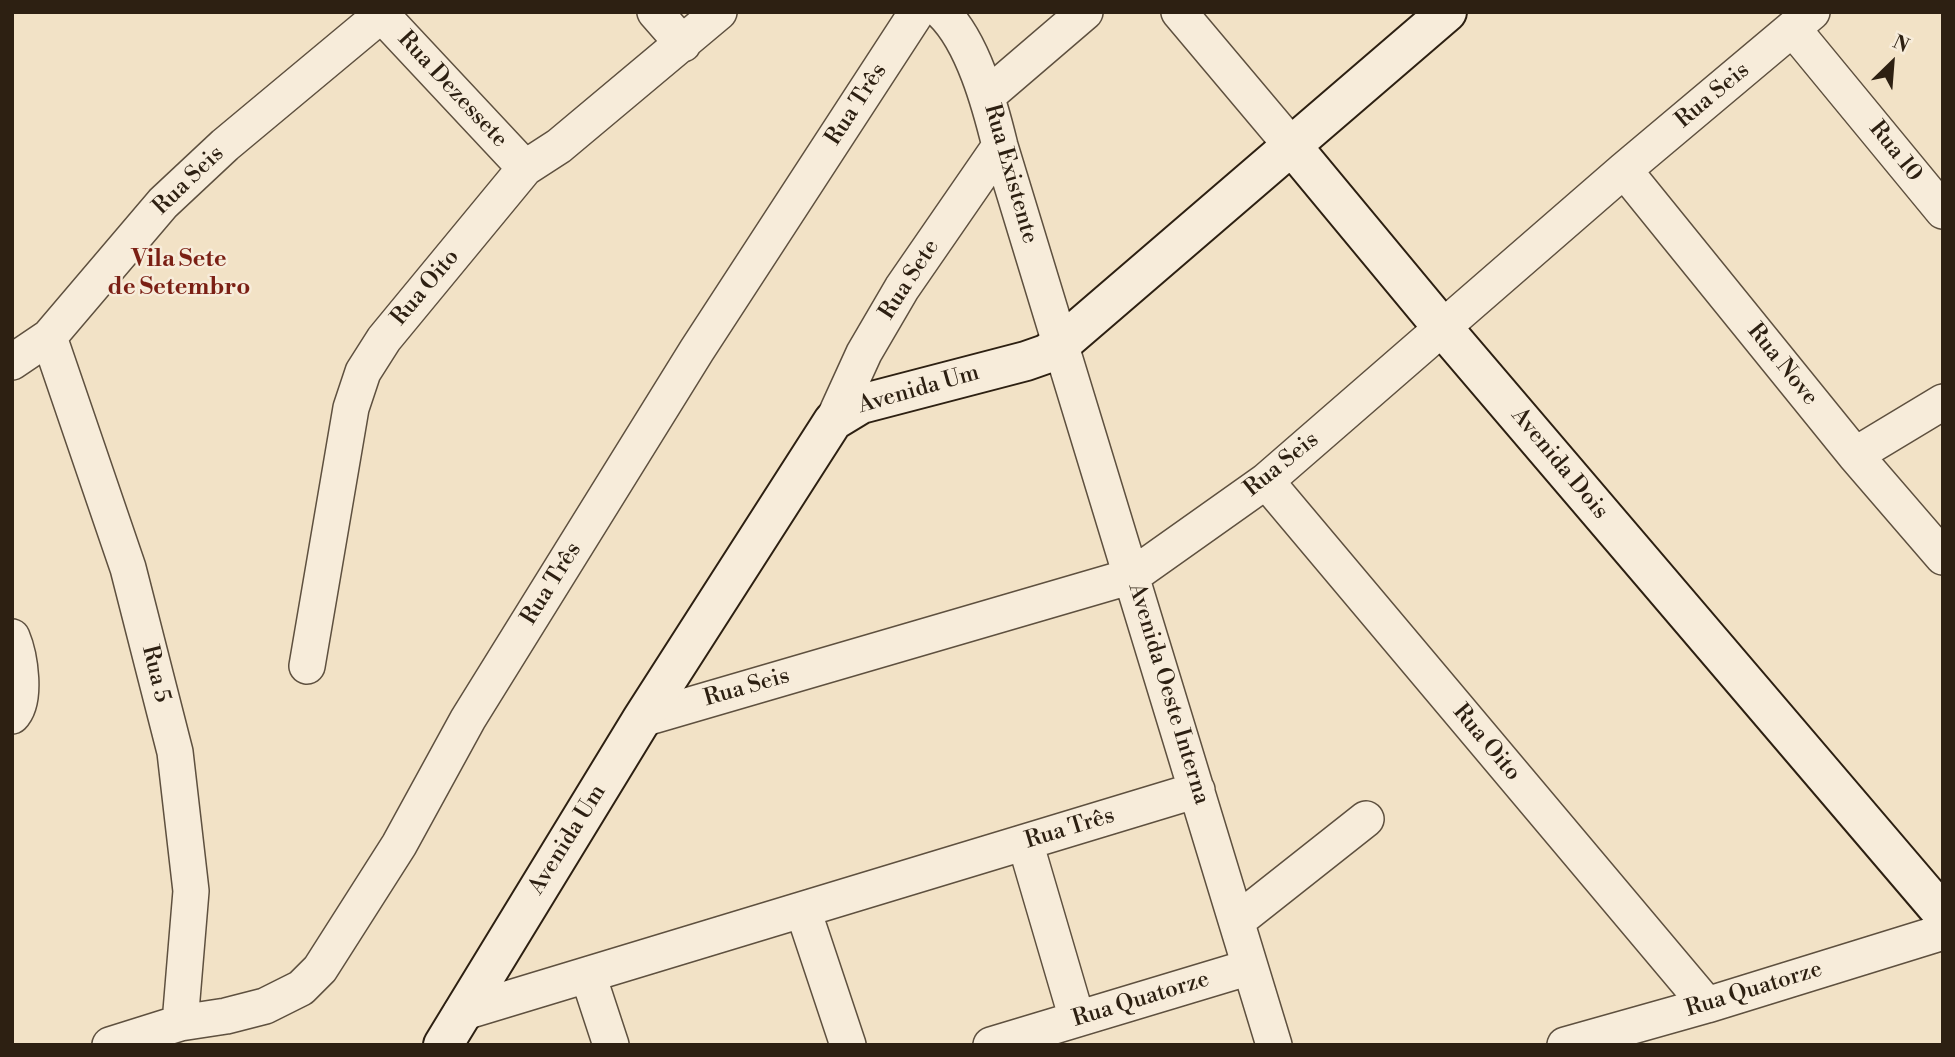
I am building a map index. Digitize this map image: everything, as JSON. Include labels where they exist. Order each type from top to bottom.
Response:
[{"type":"street","points":[[655,12],[683,44]]},
{"type":"street","name":"Rua Oito","points":[[307,666],[351,408],[363,372],[384,339],[525,168],[559,146],[719,12]]},
{"type":"street","name":"Rua Três","points":[[110,1045],[180,1023],[226,1016],[265,1006],[301,988],[320,969],[399,845],[468,719],[683,373],[917,12]]},
{"type":"street","name":"Rua Existente","points":[[942,12],[960,34],[987,96],[1061,344]]},
{"type":"street","points":[[987,96],[1085,12]]},
{"type":"street","name":"Avenida Dois","points":[[1179,12],[1442,327],[1943,914]]},
{"type":"street","name":"Avenida Um","points":[[452,1029],[642,719],[833,421],[861,404],[1046,354],[1061,344],[1447,12]]},
{"type":"street","name":"Rua Dezessete","points":[[380,14],[525,168]]},
{"type":"street","name":"Rua Seis","points":[[12,362],[49,338],[163,204],[225,145],[380,14]]},
{"type":"street","name":"Rua Seis","points":[[642,719],[1132,576],[1266,481],[1624,170],[1803,20]]},
{"type":"street","name":"Rua 10","points":[[1803,20],[1939,199]]},
{"type":"street","name":"Rua Sete","points":[[833,421],[864,353],[902,288],[1000,146]]},
{"type":"street","name":"Rua Nove","points":[[1624,170],[1855,455],[1943,557]]},
{"type":"street","name":"Rua 5","points":[[49,338],[128,568],[175,752],[191,891],[180,1023]]},
{"type":"street","name":"Avenida Oeste Interna","points":[[1061,344],[1274,1045]]},
{"type":"street","points":[[1855,455],[1943,402]]},
{"type":"street","name":"Rua Oito","points":[[1266,481],[1707,1005]]},
{"type":"street","points":[[12,637],[17,648],[20,693],[20,704],[12,716]]},
{"type":"street","name":"Rua Três","points":[[452,1029],[588,975],[1197,790]]},
{"type":"street","points":[[1237,921],[1366,819]]},
{"type":"street","points":[[1025,842],[1077,1019]]},
{"type":"street","points":[[803,910],[848,1045]]},
{"type":"street","name":"Rua Quatorze","points":[[1565,1045],[1707,1005],[1943,932]]},
{"type":"street","name":"Rua Quatorze","points":[[991,1045],[1250,967]]},
{"type":"street","points":[[588,975],[611,1045]]},
{"type":"district","name":"Vila Sete de Setembro","points":[[179,274]]}]
